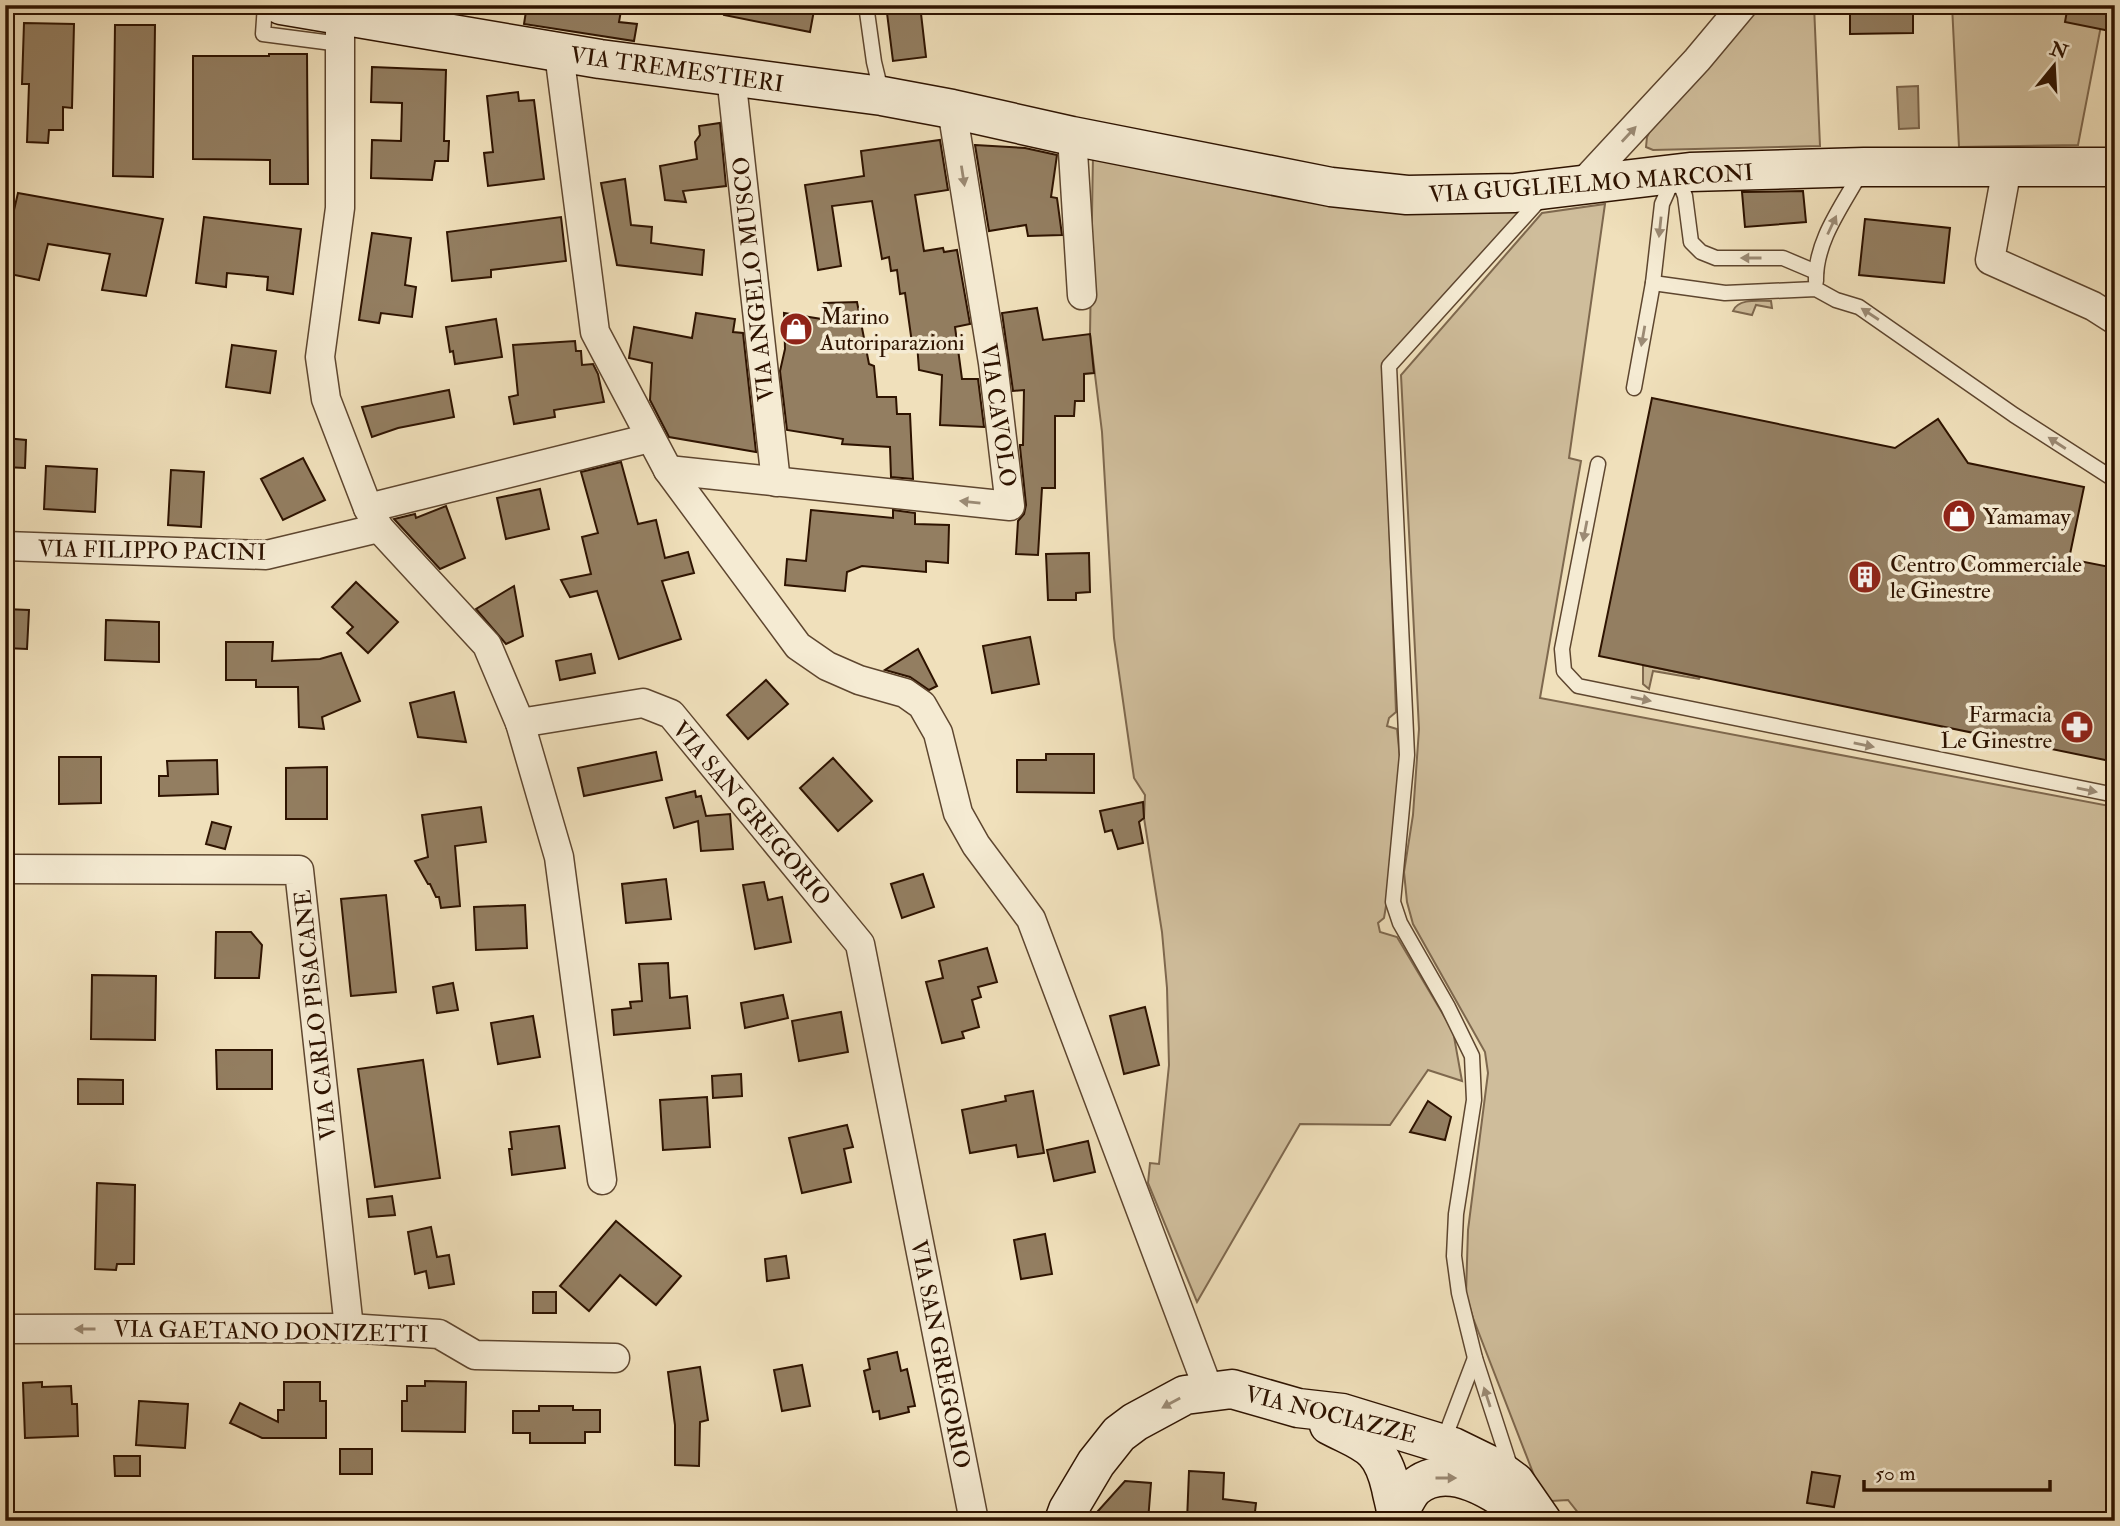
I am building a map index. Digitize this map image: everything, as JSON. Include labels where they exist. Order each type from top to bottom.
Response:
[{"type":"main road","name":"VIA TREMESTIERI","points":[[281,5],[340,30],[424,18],[559,52],[882,96],[952,108],[1072,136]]},
{"type":"main road","name":"VIA GUGLIELMO MARCONI","points":[[1072,136],[1331,187],[1407,195],[1469,196],[1676,173],[1864,167],[2115,167]]},
{"type":"main road","name":"VIA NOCIAZZE","points":[[1065,1521],[1068,1510],[1096,1463],[1119,1434],[1135,1422],[1185,1395],[1233,1389],[1298,1408],[1342,1413],[1443,1444],[1496,1468],[1515,1482],[1539,1521]]},
{"type":"main road","points":[[1298,1408],[1364,1441],[1381,1458],[1397,1519]]},
{"type":"main road","points":[[1397,1519],[1412,1489],[1427,1480],[1442,1476],[1466,1479],[1486,1488],[1539,1521]]},
{"type":"street","points":[[1565,187],[1697,60],[1744,5]]},
{"type":"street","points":[[340,30],[340,208],[320,358],[326,399],[374,518],[487,645],[520,723],[559,857],[602,1180]]},
{"type":"street","points":[[559,52],[595,332],[667,470],[798,646],[827,667],[859,680],[905,693],[922,705],[938,733],[958,813],[981,854],[1031,919],[1209,1391]]},
{"type":"street","name":"VIA ANGELO MUSCO","points":[[731,76],[776,482]]},
{"type":"street","name":"VIA CAVOLO","points":[[667,470],[1010,506],[993,363],[952,108]]},
{"type":"street","points":[[1072,136],[1082,295]]},
{"type":"street","points":[[2007,168],[1990,260],[2093,306],[2115,320]]},
{"type":"street","name":"VIA FILIPPO PACINI","points":[[5,546],[266,555],[374,518],[650,438]]},
{"type":"street","name":"VIA SAN GREGORIO","points":[[520,723],[643,703],[671,715],[860,944],[974,1521]]},
{"type":"street","name":"VIA CARLO PISACANE","points":[[5,869],[299,870],[349,1328]]},
{"type":"street","name":"VIA GAETANO DONIZETTI","points":[[5,1329],[349,1328],[439,1334],[475,1355],[615,1358]]},
{"type":"lane","points":[[265,5],[263,34],[340,30]]},
{"type":"lane","points":[[866,5],[882,96]]},
{"type":"lane","points":[[1816,289],[1816,272],[1829,228],[1864,167]]},
{"type":"lane","points":[[1676,173],[1685,196],[1691,242],[1701,252],[1716,258],[1783,258],[1816,272]]},
{"type":"lane","points":[[1634,388],[1653,283],[1662,204],[1676,173]]},
{"type":"lane","points":[[1515,1482],[1475,1358],[1459,1293],[1454,1256],[1456,1214],[1474,1100],[1472,1056],[1401,923],[1393,902],[1407,755],[1389,366],[1565,187]]},
{"type":"lane","points":[[1653,283],[1725,293],[1816,289],[1836,300],[1859,307],[2014,415],[2115,480]]},
{"type":"lane","points":[[1598,464],[1562,649],[1564,670],[1578,686],[2115,795]]},
{"type":"lane","points":[[1443,1444],[1475,1358]]},
{"type":"shaded area","points":[[1754,5],[1814,5],[1820,146],[1653,150],[1646,147],[1647,137],[1655,120]]},
{"type":"shaded area","points":[[1952,5],[2105,5],[2078,145],[1959,147]]},
{"type":"shaded area","points":[[1918,86],[1919,128],[1899,129],[1897,87]]},
{"type":"shaded area","points":[[1093,155],[1522,209],[1518,218],[1384,371],[1396,712],[1389,718],[1387,726],[1397,729],[1400,759],[1387,900],[1384,918],[1378,923],[1380,932],[1397,937],[1453,1031],[1462,1081],[1428,1070],[1390,1125],[1300,1124],[1197,1302],[1148,1183],[1150,1163],[1159,1164],[1169,1065],[1167,988],[1162,932],[1144,818],[1145,795],[1134,778],[1114,638],[1102,432],[1090,334]]},
{"type":"shaded area","points":[[1605,204],[1569,458],[1581,461],[1540,698],[2115,807],[2115,1521],[1859,1521],[1844,1518],[1844,1521],[1577,1521],[1579,1514],[1568,1500],[1551,1501],[1537,1483],[1473,1318],[1466,1294],[1468,1230],[1488,1073],[1485,1052],[1413,924],[1407,902],[1404,872],[1413,815],[1419,729],[1401,375],[1542,213]]},
{"type":"shaded area","points":[[1771,301],[1772,308],[1756,305],[1752,315],[1733,311],[1744,302]]},
{"type":"shaded area","points":[[1643,665],[1700,677],[1699,679],[1653,671],[1649,689],[1643,684]]},
{"type":"building","points":[[527,5],[622,5],[619,22],[637,24],[634,41],[524,24]]},
{"type":"building","points":[[725,5],[815,5],[810,32],[724,15]]},
{"type":"building","points":[[886,5],[920,5],[926,57],[893,61]]},
{"type":"building","points":[[1850,5],[1913,5],[1913,33],[1850,34]]},
{"type":"building","points":[[2068,5],[2115,5],[2115,32],[2065,22]]},
{"type":"building","points":[[24,23],[74,24],[72,108],[63,107],[63,130],[49,130],[48,143],[27,142],[29,84],[22,84]]},
{"type":"building","points":[[115,25],[155,25],[153,177],[113,176]]},
{"type":"building","points":[[307,54],[308,184],[270,184],[270,160],[193,159],[193,56]]},
{"type":"building","points":[[372,67],[446,70],[444,141],[449,141],[448,161],[435,161],[432,180],[371,178],[372,140],[401,141],[402,103],[371,102]]},
{"type":"building","points":[[518,92],[519,101],[534,100],[544,179],[488,186],[484,153],[493,152],[487,96]]},
{"type":"building","points":[[720,123],[726,186],[683,191],[686,202],[665,200],[660,166],[697,159],[695,142],[700,135],[699,126]]},
{"type":"building","points":[[940,140],[948,190],[915,195],[924,251],[943,248],[944,252],[957,250],[970,324],[955,327],[962,379],[978,379],[984,427],[940,425],[942,375],[919,370],[917,343],[912,343],[905,293],[900,294],[897,270],[891,271],[889,257],[882,259],[872,201],[832,206],[841,266],[818,270],[805,185],[864,176],[861,151]]},
{"type":"building","points":[[975,145],[1025,148],[1057,155],[1051,197],[1057,198],[1062,235],[1028,236],[1026,225],[989,231]]},
{"type":"building","points":[[625,179],[631,225],[652,227],[651,243],[704,250],[702,275],[617,265],[601,183]]},
{"type":"building","points":[[1803,191],[1806,222],[1745,227],[1742,192]]},
{"type":"building","points":[[18,193],[163,219],[146,296],[102,290],[110,254],[48,244],[39,280],[5,273],[5,248]]},
{"type":"building","points":[[204,217],[301,229],[293,294],[267,290],[268,277],[227,273],[226,287],[196,283]]},
{"type":"building","points":[[561,217],[566,261],[491,270],[491,277],[452,281],[447,232]]},
{"type":"building","points":[[1865,219],[1950,228],[1944,283],[1859,275]]},
{"type":"building","points":[[372,233],[411,238],[405,285],[416,287],[412,317],[381,313],[379,323],[359,320]]},
{"type":"building","points":[[857,302],[869,364],[874,366],[877,397],[896,397],[897,414],[910,414],[913,479],[891,477],[890,447],[842,444],[843,439],[787,430],[780,371],[785,349],[784,313],[828,320],[824,303]]},
{"type":"building","points":[[1037,308],[1043,340],[1090,334],[1094,373],[1084,374],[1084,401],[1075,401],[1074,416],[1055,416],[1055,488],[1042,488],[1038,555],[1016,554],[1018,521],[1024,514],[1026,505],[1020,447],[1023,445],[1024,390],[1013,391],[1002,313]]},
{"type":"building","points":[[696,313],[735,319],[733,332],[743,333],[756,452],[669,437],[650,400],[652,363],[629,358],[634,327],[692,338]]},
{"type":"building","points":[[496,319],[502,357],[455,364],[446,327]]},
{"type":"building","points":[[575,341],[576,351],[581,351],[582,365],[593,364],[598,374],[604,402],[554,410],[555,417],[514,424],[509,397],[518,395],[513,345]]},
{"type":"building","points":[[232,345],[276,351],[270,393],[226,387]]},
{"type":"building","points":[[449,390],[454,417],[398,428],[372,437],[362,407]]},
{"type":"building","name":"Centro Commerciale le Ginestre","points":[[1652,398],[1895,448],[1938,419],[1968,463],[2084,487],[2069,559],[2115,568],[2115,762],[1599,656]]},
{"type":"building","points":[[5,438],[26,440],[25,468],[5,467]]},
{"type":"building","points":[[303,458],[325,500],[283,520],[261,479]]},
{"type":"building","points":[[621,462],[638,524],[656,520],[665,558],[688,552],[694,573],[662,581],[681,639],[619,659],[597,591],[570,597],[561,580],[591,574],[582,537],[598,533],[581,472]]},
{"type":"building","points":[[46,466],[97,469],[95,512],[44,509]]},
{"type":"building","points":[[171,470],[204,472],[201,527],[168,525]]},
{"type":"building","points":[[540,489],[549,529],[506,539],[497,498]]},
{"type":"building","points":[[446,506],[465,558],[440,569],[394,519],[415,514],[416,518]]},
{"type":"building","points":[[811,510],[893,518],[893,510],[915,513],[915,524],[949,525],[948,563],[926,561],[926,572],[862,566],[847,572],[845,591],[785,585],[787,559],[806,561]]},
{"type":"building","points":[[1089,553],[1090,592],[1076,593],[1076,600],[1048,600],[1046,554]]},
{"type":"building","points":[[356,582],[398,622],[368,653],[347,633],[353,627],[332,607]]},
{"type":"building","points":[[514,586],[523,636],[506,644],[476,609]]},
{"type":"building","points":[[5,609],[29,610],[27,649],[5,648]]},
{"type":"building","points":[[106,620],[159,622],[159,662],[105,660]]},
{"type":"building","points":[[1030,637],[1039,684],[992,693],[983,646]]},
{"type":"building","points":[[226,642],[273,642],[272,661],[320,659],[341,653],[360,701],[322,717],[324,729],[299,727],[298,687],[256,687],[256,680],[226,680]]},
{"type":"building","points":[[918,649],[937,686],[929,690],[910,677],[885,670]]},
{"type":"building","points":[[591,654],[595,673],[560,680],[556,661]]},
{"type":"building","points":[[766,680],[788,704],[748,739],[727,715]]},
{"type":"building","points":[[454,692],[466,742],[418,737],[410,703]]},
{"type":"building","points":[[656,752],[662,780],[584,796],[578,768]]},
{"type":"building","points":[[1046,754],[1094,754],[1094,793],[1017,792],[1017,760],[1046,760]]},
{"type":"building","points":[[59,757],[101,757],[101,803],[59,804]]},
{"type":"building","points":[[833,758],[872,801],[838,831],[800,788]]},
{"type":"building","points":[[217,760],[218,794],[159,796],[159,776],[168,776],[167,761]]},
{"type":"building","points":[[327,767],[327,819],[286,819],[286,768]]},
{"type":"building","points":[[695,791],[696,797],[701,796],[706,816],[730,814],[733,849],[701,851],[698,821],[674,828],[666,798]]},
{"type":"building","points":[[1143,802],[1144,818],[1139,822],[1143,843],[1118,849],[1112,830],[1105,832],[1100,811]]},
{"type":"building","points":[[481,807],[486,842],[455,846],[460,906],[441,908],[439,897],[436,897],[415,861],[428,857],[422,815]]},
{"type":"building","points":[[212,822],[231,827],[225,849],[206,844]]},
{"type":"building","points":[[923,874],[934,907],[902,918],[891,884]]},
{"type":"building","points":[[666,879],[671,919],[626,923],[622,884]]},
{"type":"building","points":[[764,882],[768,900],[782,897],[791,942],[755,949],[743,885]]},
{"type":"building","points":[[386,895],[396,992],[351,996],[341,899]]},
{"type":"building","points":[[525,905],[527,948],[476,950],[474,907]]},
{"type":"building","points":[[216,932],[251,932],[262,945],[259,978],[215,978]]},
{"type":"building","points":[[987,948],[997,982],[978,987],[981,997],[972,1000],[979,1027],[962,1032],[964,1038],[942,1043],[926,982],[943,978],[939,961]]},
{"type":"building","points":[[668,963],[670,998],[687,996],[690,1028],[614,1035],[612,1010],[631,1008],[630,1002],[642,1001],[639,964]]},
{"type":"building","points":[[92,975],[156,976],[155,1040],[91,1039]]},
{"type":"building","points":[[453,983],[458,1010],[437,1013],[433,987]]},
{"type":"building","points":[[783,995],[788,1018],[745,1028],[741,1003]]},
{"type":"building","points":[[1145,1007],[1159,1065],[1124,1074],[1110,1016]]},
{"type":"building","points":[[841,1012],[848,1052],[799,1061],[792,1021]]},
{"type":"building","points":[[533,1016],[540,1057],[498,1064],[491,1023]]},
{"type":"building","points":[[216,1050],[272,1050],[272,1089],[217,1089]]},
{"type":"building","points":[[423,1060],[440,1178],[375,1187],[358,1069]]},
{"type":"building","points":[[741,1074],[742,1096],[713,1098],[712,1076]]},
{"type":"building","points":[[78,1079],[123,1080],[123,1104],[78,1104]]},
{"type":"building","points":[[1033,1091],[1044,1153],[1018,1157],[1016,1145],[970,1153],[962,1110],[1006,1101],[1005,1096]]},
{"type":"building","points":[[707,1097],[710,1147],[663,1150],[660,1100]]},
{"type":"building","points":[[1428,1101],[1451,1117],[1445,1140],[1410,1132]]},
{"type":"building","points":[[847,1125],[853,1147],[844,1149],[851,1182],[802,1193],[789,1138]]},
{"type":"building","points":[[559,1126],[565,1168],[512,1175],[510,1132]]},
{"type":"building","points":[[1088,1141],[1095,1172],[1054,1181],[1047,1150]]},
{"type":"building","points":[[97,1183],[135,1185],[134,1264],[117,1264],[116,1270],[95,1269]]},
{"type":"building","points":[[392,1196],[395,1215],[369,1217],[367,1199]]},
{"type":"building","points":[[616,1221],[681,1276],[656,1305],[620,1275],[589,1311],[560,1286]]},
{"type":"building","points":[[431,1227],[437,1257],[449,1255],[454,1284],[429,1288],[426,1271],[415,1274],[408,1232]]},
{"type":"building","points":[[1045,1234],[1052,1274],[1021,1279],[1014,1240]]},
{"type":"building","points":[[786,1256],[789,1278],[767,1281],[765,1259]]},
{"type":"building","points":[[533,1292],[556,1292],[556,1313],[533,1313]]},
{"type":"building","points":[[897,1352],[901,1371],[907,1369],[915,1406],[908,1407],[909,1412],[880,1419],[879,1411],[873,1412],[864,1371],[870,1369],[868,1359]]},
{"type":"building","points":[[802,1365],[810,1406],[782,1411],[774,1370]]},
{"type":"building","points":[[700,1367],[708,1420],[700,1422],[699,1466],[675,1465],[675,1425],[668,1372]]},
{"type":"building","points":[[425,1381],[466,1382],[465,1432],[402,1431],[402,1401],[407,1401],[407,1386],[425,1386]]},
{"type":"building","points":[[42,1382],[42,1387],[71,1386],[72,1404],[77,1404],[78,1436],[25,1438],[23,1383]]},
{"type":"building","points":[[284,1382],[320,1382],[320,1401],[326,1401],[326,1438],[262,1438],[230,1423],[240,1403],[278,1422],[278,1410],[284,1410]]},
{"type":"building","points":[[139,1401],[188,1404],[185,1448],[136,1445]]},
{"type":"building","points":[[539,1406],[573,1406],[573,1410],[600,1410],[600,1432],[585,1432],[585,1443],[530,1443],[530,1433],[513,1433],[513,1411],[539,1411]]},
{"type":"building","points":[[340,1449],[372,1449],[372,1474],[340,1474]]},
{"type":"building","points":[[114,1456],[140,1456],[140,1476],[115,1476]]},
{"type":"building","points":[[1189,1471],[1224,1473],[1223,1499],[1256,1503],[1254,1521],[1187,1521]]},
{"type":"building","points":[[1812,1472],[1840,1476],[1834,1507],[1807,1503]]},
{"type":"building","points":[[1125,1481],[1151,1483],[1148,1521],[1089,1521]]},
{"type":"place","name":"Marino Autoriparazioni","points":[[796,329]]},
{"type":"place","name":"Yamamay","points":[[1959,516]]},
{"type":"place","name":"Centro Commerciale le Ginestre","points":[[1865,577]]},
{"type":"place","name":"Farmacia Le Ginestre","points":[[2077,727]]}]
